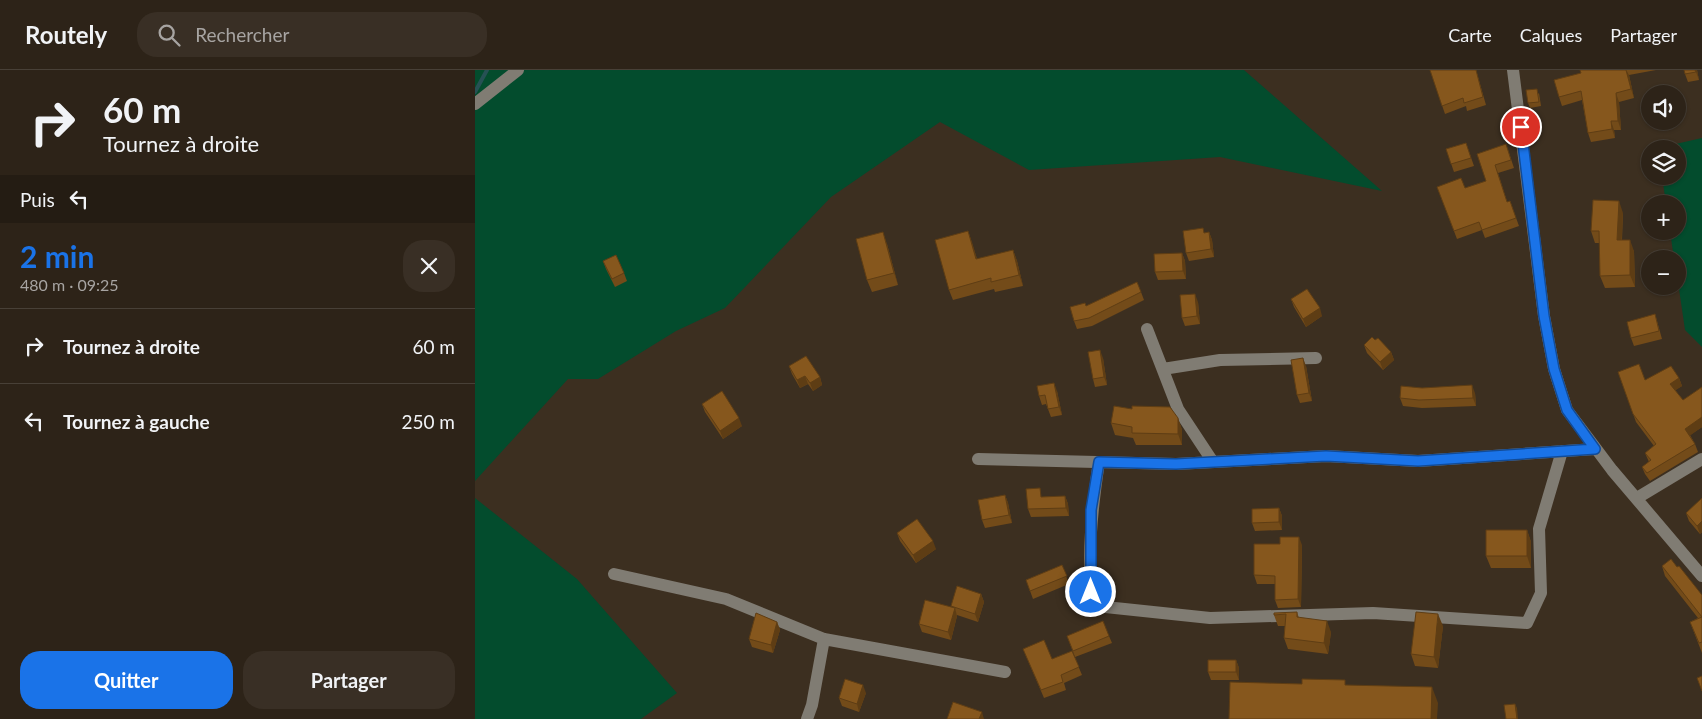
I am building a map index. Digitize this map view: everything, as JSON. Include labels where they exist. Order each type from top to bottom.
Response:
[{"type":"street","points":[[475,104],[518,70]]},
{"type":"street","points":[[1513,70],[1544,316],[1554,369],[1567,410],[1595,449],[1702,576]]},
{"type":"street","points":[[1147,329],[1178,409],[1213,462]]},
{"type":"street","points":[[1163,370],[1220,360],[1316,358]]},
{"type":"street","points":[[978,458],[1176,464],[1326,456],[1418,461],[1595,449]]},
{"type":"street","points":[[1099,462],[1091,510],[1091,592],[1096,606],[1211,618],[1373,613],[1527,623],[1541,593],[1539,530],[1562,451]]},
{"type":"street","points":[[1637,498],[1702,459]]},
{"type":"street","points":[[614,574],[726,599],[824,639],[1005,672]]},
{"type":"street","points":[[807,719],[812,705],[824,639]]},
{"type":"green space","points":[[475,70],[1244,70],[1382,191],[1220,157],[1029,170],[940,122],[831,197],[725,308],[676,331],[598,379],[568,379],[475,481]]},
{"type":"green space","points":[[1702,138],[1702,347],[1685,330],[1680,295],[1686,295],[1686,250],[1673,250],[1671,240],[1686,240],[1686,195],[1665,195],[1663,185],[1686,185],[1686,142]]},
{"type":"green space","points":[[475,498],[577,579],[677,693],[641,719],[475,719]]},
{"type":"building","points":[[1430,70],[1476,70],[1483,97],[1464,103],[1463,98],[1442,106]]},
{"type":"building","points":[[1580,70],[1626,70],[1631,89],[1616,93],[1618,121],[1611,121],[1612,129],[1588,133],[1581,91],[1559,97],[1554,80],[1581,73]]},
{"type":"building","points":[[1684,70],[1695,70],[1696,72],[1685,74]]},
{"type":"building","points":[[1537,89],[1539,102],[1528,103],[1526,90]]},
{"type":"building","points":[[1466,143],[1471,158],[1451,164],[1446,149]]},
{"type":"building","points":[[1506,144],[1511,160],[1495,165],[1507,202],[1510,201],[1516,218],[1482,230],[1479,222],[1454,231],[1437,187],[1461,178],[1465,188],[1486,181],[1477,154]]},
{"type":"building","points":[[1593,200],[1619,201],[1617,240],[1630,240],[1630,275],[1600,276],[1599,231],[1591,231]]},
{"type":"building","points":[[1203,228],[1204,233],[1209,232],[1211,249],[1186,253],[1183,231]]},
{"type":"building","points":[[968,231],[976,259],[1013,250],[1019,275],[991,282],[991,278],[949,290],[935,240]]},
{"type":"building","points":[[883,232],[894,273],[867,280],[856,239]]},
{"type":"building","points":[[1182,253],[1183,271],[1155,272],[1154,254]]},
{"type":"building","points":[[616,255],[624,273],[612,279],[603,261]]},
{"type":"building","points":[[1137,282],[1141,292],[1089,318],[1074,321],[1070,307],[1085,303],[1086,306]]},
{"type":"building","points":[[1307,289],[1320,308],[1303,319],[1291,299]]},
{"type":"building","points":[[1195,294],[1197,316],[1182,318],[1180,295]]},
{"type":"building","points":[[1655,314],[1659,331],[1631,338],[1627,322]]},
{"type":"building","points":[[1372,337],[1375,340],[1378,338],[1391,352],[1380,362],[1364,345]]},
{"type":"building","points":[[1100,350],[1104,377],[1093,379],[1088,352]]},
{"type":"building","points":[[806,356],[820,377],[810,383],[805,376],[797,380],[789,366]]},
{"type":"building","points":[[1303,358],[1309,393],[1297,395],[1291,360]]},
{"type":"building","points":[[1639,364],[1645,380],[1671,366],[1679,378],[1670,384],[1683,400],[1702,387],[1702,417],[1685,429],[1695,444],[1647,473],[1642,467],[1651,460],[1645,453],[1656,444],[1633,414],[1618,372]]},
{"type":"building","points":[[1054,383],[1059,407],[1048,409],[1045,395],[1039,396],[1037,386]]},
{"type":"building","points":[[1472,385],[1473,398],[1419,400],[1400,398],[1401,386],[1422,388]]},
{"type":"building","points":[[722,391],[739,418],[720,431],[702,404]]},
{"type":"building","points":[[1114,406],[1132,409],[1132,406],[1170,407],[1178,418],[1178,434],[1132,433],[1132,427],[1111,423]]},
{"type":"building","points":[[1040,488],[1041,497],[1065,496],[1066,508],[1028,509],[1026,489]]},
{"type":"building","points":[[1005,495],[1009,515],[982,520],[978,500]]},
{"type":"building","points":[[1702,498],[1702,521],[1697,526],[1686,513]]},
{"type":"building","points":[[1279,508],[1279,522],[1252,523],[1252,509]]},
{"type":"building","points":[[917,519],[933,541],[913,555],[897,533]]},
{"type":"building","points":[[1486,530],[1527,530],[1527,556],[1486,556]]},
{"type":"building","points":[[1280,537],[1299,537],[1298,599],[1275,600],[1275,576],[1254,575],[1254,544],[1280,544]]},
{"type":"building","points":[[1671,559],[1702,595],[1702,617],[1662,566]]},
{"type":"building","points":[[1062,565],[1067,576],[1030,591],[1026,580]]},
{"type":"building","points":[[957,586],[981,594],[975,614],[951,606]]},
{"type":"building","points":[[925,600],[955,608],[948,632],[919,624]]},
{"type":"building","points":[[1297,612],[1297,617],[1327,621],[1324,643],[1284,638],[1286,614],[1274,615],[1274,613]]},
{"type":"building","points":[[1416,612],[1438,614],[1434,657],[1411,654]]},
{"type":"building","points":[[756,613],[777,622],[771,645],[749,639]]},
{"type":"building","points":[[1702,617],[1702,642],[1699,643],[1690,622]]},
{"type":"building","points":[[1103,621],[1109,636],[1073,651],[1067,636]]},
{"type":"building","points":[[1044,640],[1052,659],[1072,651],[1079,667],[1061,675],[1063,682],[1041,690],[1023,649]]},
{"type":"building","points":[[1208,660],[1236,660],[1236,672],[1208,672]]},
{"type":"building","points":[[1702,676],[1702,691],[1697,678]]},
{"type":"building","points":[[845,679],[863,685],[857,704],[839,698]]},
{"type":"building","points":[[1302,679],[1345,680],[1345,685],[1432,687],[1431,719],[1229,719],[1230,682],[1302,684]]},
{"type":"building","points":[[953,702],[982,712],[979,719],[947,719]]},
{"type":"building","points":[[1515,704],[1517,719],[1506,719],[1504,705]]},
{"type":"waterway","points":[[475,92],[487,70]]},
{"type":"route","points":[[1091,592],[1091,510],[1099,462],[1176,464],[1326,456],[1418,461],[1595,449],[1567,410],[1554,369],[1544,316],[1521,127]]}]
